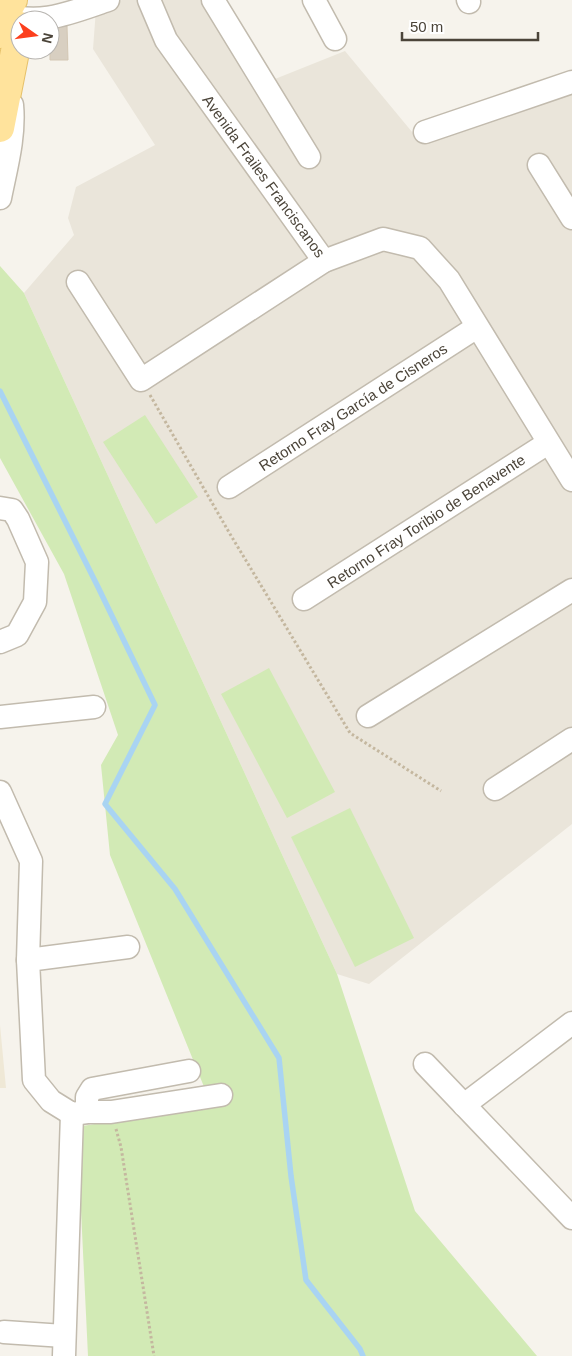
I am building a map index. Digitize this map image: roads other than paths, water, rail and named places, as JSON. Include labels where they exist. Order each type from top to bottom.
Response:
[{"type":"main road","points":[[0,128],[10,82],[11,60]]},
{"type":"street","points":[[60,16],[108,0]]},
{"type":"street","name":"Avenida Frailes Franciscanos","points":[[149,0],[166,40],[324,261],[383,239],[420,248],[449,280],[572,480]]},
{"type":"street","points":[[213,0],[309,157]]},
{"type":"street","points":[[314,0],[335,39]]},
{"type":"street","points":[[0,198],[8,159],[13,116],[10,82]]},
{"type":"street","points":[[425,132],[572,82]]},
{"type":"street","points":[[539,165],[572,218]]},
{"type":"street","points":[[78,282],[141,380],[324,261]]},
{"type":"street","name":"Retorno Fray García de Cisneros","points":[[229,487],[477,327]]},
{"type":"street","name":"Retorno Fray Toribio de Benavente","points":[[304,599],[548,443]]},
{"type":"street","points":[[0,508],[12,510],[18,519],[37,562],[35,602],[17,635],[0,642]]},
{"type":"street","points":[[368,716],[572,590]]},
{"type":"street","points":[[0,716],[94,708]]},
{"type":"street","points":[[495,790],[572,739]]},
{"type":"street","points":[[0,792],[31,861],[28,960],[34,1080],[51,1101],[80,1113],[111,1112],[221,1096]]},
{"type":"street","points":[[28,960],[128,947]]},
{"type":"street","points":[[464,1105],[572,1023]]},
{"type":"street","points":[[425,1064],[572,1218]]},
{"type":"street","points":[[4,1332],[64,1346],[80,1113],[92,1089],[189,1071]]},
{"type":"waterway","points":[[0,391],[155,705],[105,804],[175,889],[279,1058],[291,1176],[306,1280],[360,1349],[363,1356]]}]
